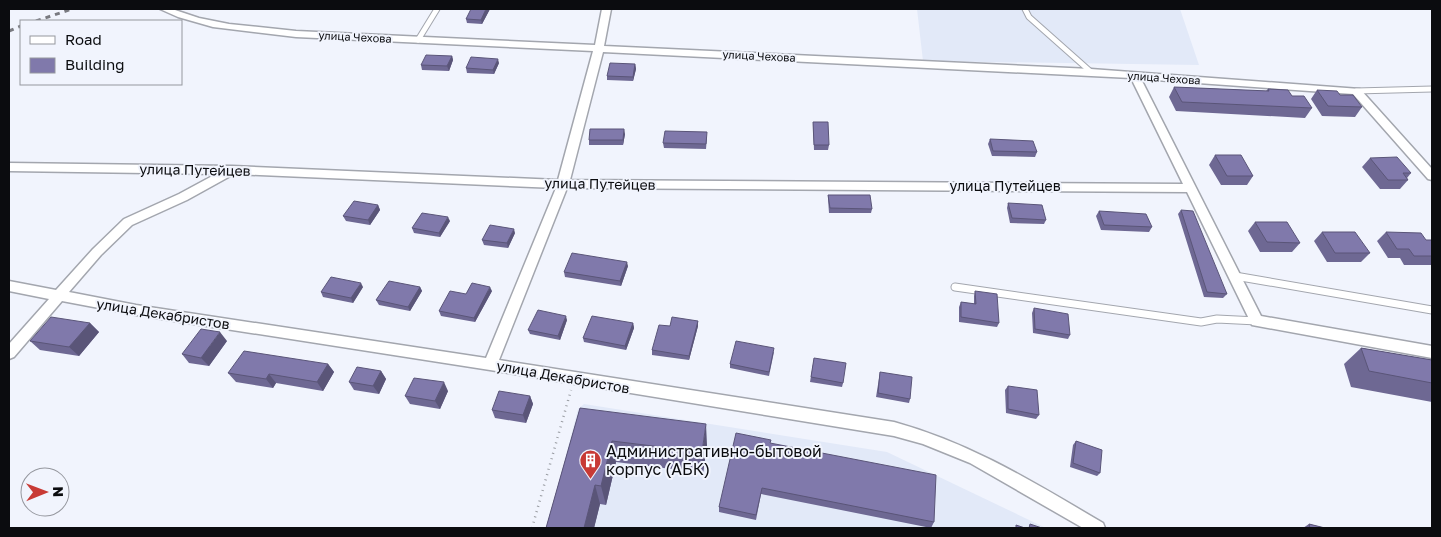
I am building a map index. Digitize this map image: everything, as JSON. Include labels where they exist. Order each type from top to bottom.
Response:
[{"type":"street","name":"улица Чехова","points":[[165,9],[198,21],[222,26],[296,34],[1091,72],[1356,91]]},
{"type":"street","points":[[490,364],[563,184],[607,9]]},
{"type":"street","points":[[1135,76],[1257,322],[1432,352]]},
{"type":"street","points":[[1356,91],[1432,176]]},
{"type":"street","name":"улица Путейцев","points":[[9,167],[232,170],[563,184],[1191,188]]},
{"type":"street","points":[[9,353],[97,252],[128,222],[183,197],[232,170]]},
{"type":"street","name":"улица Декабристов","points":[[9,286],[59,297],[879,426],[916,435],[978,458],[1097,528]]},
{"type":"lane","points":[[418,40],[437,9]]},
{"type":"lane","points":[[1025,9],[1029,17],[1091,72]]},
{"type":"lane","points":[[1356,91],[1432,89]]},
{"type":"lane","points":[[1235,276],[1432,310]]},
{"type":"lane","points":[[955,287],[1201,322],[1217,319],[1257,322]]},
{"type":"path","points":[[532,528],[574,379]]},
{"type":"shaded area","points":[[917,9],[1180,9],[1199,65],[923,61]]},
{"type":"shaded area","points":[[584,404],[887,452],[1046,528],[547,528],[578,409]]},
{"type":"building","points":[[471,9],[486,9],[481,20],[466,19]]},
{"type":"building","points":[[426,55],[452,56],[447,66],[421,65]]},
{"type":"building","points":[[471,57],[498,59],[493,70],[466,68]]},
{"type":"building","points":[[610,63],[635,64],[633,77],[607,76]]},
{"type":"building","points":[[1174,87],[1288,90],[1292,96],[1304,96],[1312,108],[1182,102]]},
{"type":"building","points":[[1317,90],[1337,91],[1340,95],[1353,95],[1362,107],[1328,106]]},
{"type":"building","points":[[813,122],[828,122],[829,145],[814,145]]},
{"type":"building","points":[[590,129],[624,129],[623,140],[589,140]]},
{"type":"building","points":[[665,131],[707,132],[706,144],[663,143]]},
{"type":"building","points":[[990,139],[1033,141],[1037,152],[993,151]]},
{"type":"building","points":[[1215,155],[1241,155],[1253,176],[1227,176]]},
{"type":"building","points":[[1397,157],[1411,173],[1403,173],[1408,180],[1388,180],[1370,158]]},
{"type":"building","points":[[828,195],[870,195],[872,209],[830,208]]},
{"type":"building","points":[[354,201],[378,205],[368,220],[343,216]]},
{"type":"building","points":[[1008,203],[1042,205],[1046,220],[1012,218]]},
{"type":"building","points":[[1181,210],[1193,211],[1227,294],[1207,292]]},
{"type":"building","points":[[1099,211],[1146,214],[1152,227],[1104,225]]},
{"type":"building","points":[[422,213],[448,217],[439,233],[412,228]]},
{"type":"building","points":[[1255,222],[1287,222],[1300,243],[1267,242]]},
{"type":"building","points":[[490,225],[514,229],[507,243],[482,240]]},
{"type":"building","points":[[1322,232],[1355,232],[1370,253],[1335,253]]},
{"type":"building","points":[[1386,232],[1421,233],[1426,240],[1432,240],[1432,256],[1414,256],[1409,249],[1397,249]]},
{"type":"building","points":[[572,253],[627,262],[620,281],[564,272]]},
{"type":"building","points":[[331,277],[361,283],[351,298],[321,292]]},
{"type":"building","points":[[389,281],[420,287],[408,307],[376,300]]},
{"type":"building","points":[[472,283],[490,287],[474,318],[439,311],[450,291],[466,294]]},
{"type":"building","points":[[975,291],[997,294],[999,323],[961,317],[961,302],[976,304]]},
{"type":"building","points":[[1034,308],[1068,314],[1070,335],[1035,329]]},
{"type":"building","points":[[538,310],[566,316],[558,336],[528,330]]},
{"type":"building","points":[[592,316],[633,323],[625,346],[583,338]]},
{"type":"building","points":[[51,317],[90,323],[69,347],[30,341]]},
{"type":"building","points":[[672,317],[698,321],[689,356],[652,350],[659,325],[670,326]]},
{"type":"building","points":[[201,329],[220,332],[201,358],[182,354]]},
{"type":"building","points":[[736,341],[774,348],[769,372],[730,364]]},
{"type":"building","points":[[1361,348],[1432,360],[1432,383],[1369,371]]},
{"type":"building","points":[[244,351],[328,364],[317,382],[269,374],[266,379],[228,373]]},
{"type":"building","points":[[814,358],[846,363],[843,383],[811,377]]},
{"type":"building","points":[[357,367],[381,371],[373,386],[349,382]]},
{"type":"building","points":[[880,372],[912,377],[910,399],[878,393]]},
{"type":"building","points":[[414,378],[444,382],[435,401],[405,396]]},
{"type":"building","points":[[1008,386],[1037,390],[1039,415],[1008,409]]},
{"type":"building","points":[[499,391],[530,396],[523,415],[492,410]]},
{"type":"building","points":[[580,408],[706,424],[702,452],[612,441],[601,486],[595,485],[584,528],[546,528]]},
{"type":"building","points":[[736,433],[771,440],[770,443],[936,475],[934,522],[762,488],[756,515],[719,507]]},
{"type":"building","points":[[1076,441],[1102,450],[1100,473],[1073,463]]},
{"type":"building","points":[[1030,524],[1042,528],[1029,528]]},
{"type":"building","points":[[1309,524],[1325,528],[1310,528]]},
{"type":"railway","points":[[39,20],[72,9]]},
{"type":"railway","points":[[9,31],[20,26]]},
{"type":"place","name":"Административно-бытовой корпус (АБК)","points":[[590,479]]}]
